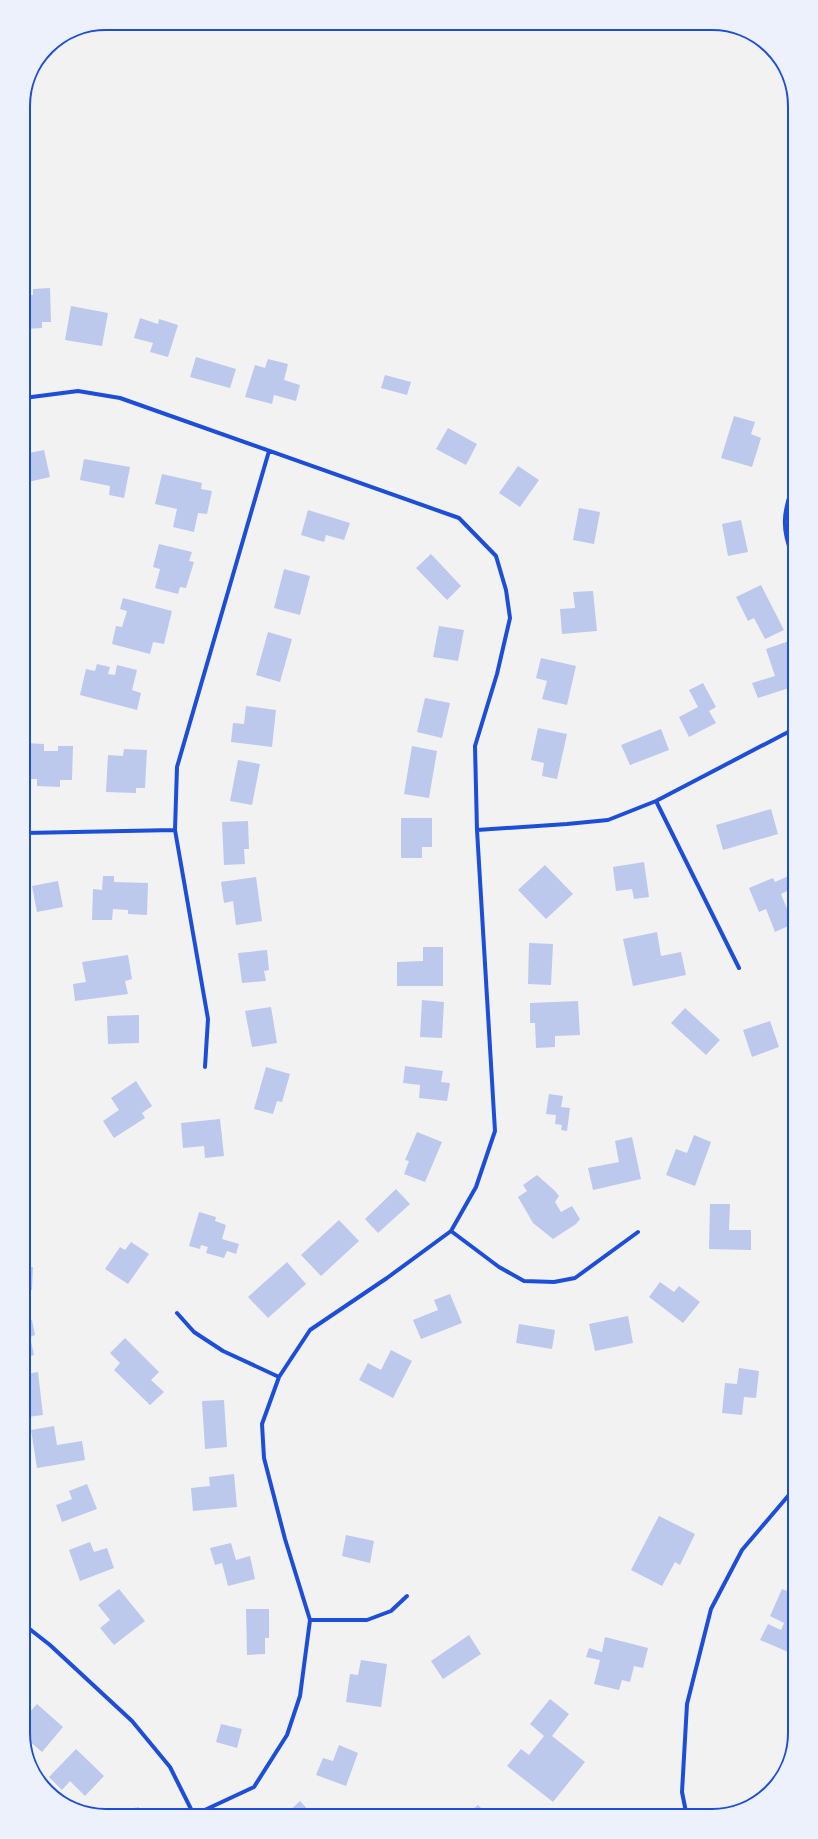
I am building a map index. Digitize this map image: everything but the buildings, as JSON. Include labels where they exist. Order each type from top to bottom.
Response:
[{"type":"street","points":[[30,397],[78,391],[120,398],[459,518],[496,556],[506,590],[510,618],[497,674],[475,746],[477,830],[495,1131],[476,1188],[451,1231],[388,1278],[310,1330],[280,1377],[262,1424],[264,1458],[285,1539],[310,1620],[300,1696],[287,1735],[254,1787],[207,1809]]},
{"type":"street","points":[[205,1067],[208,1019],[175,830],[176,767],[269,451]]},
{"type":"street","points":[[788,500],[784,526],[788,540]]},
{"type":"street","points":[[477,830],[608,820],[656,802],[788,732]]},
{"type":"street","points":[[656,802],[739,968]]},
{"type":"street","points":[[30,833],[175,830]]},
{"type":"street","points":[[451,1231],[499,1267],[524,1281],[554,1282],[575,1278],[638,1232]]},
{"type":"street","points":[[177,1312],[194,1332],[223,1351],[280,1377]]},
{"type":"street","points":[[685,1809],[682,1792],[687,1704],[711,1609],[742,1550],[788,1497]]},
{"type":"street","points":[[310,1620],[367,1620],[391,1612],[407,1596]]},
{"type":"street","points":[[30,1629],[50,1645],[132,1721],[170,1767],[191,1809]]}]
